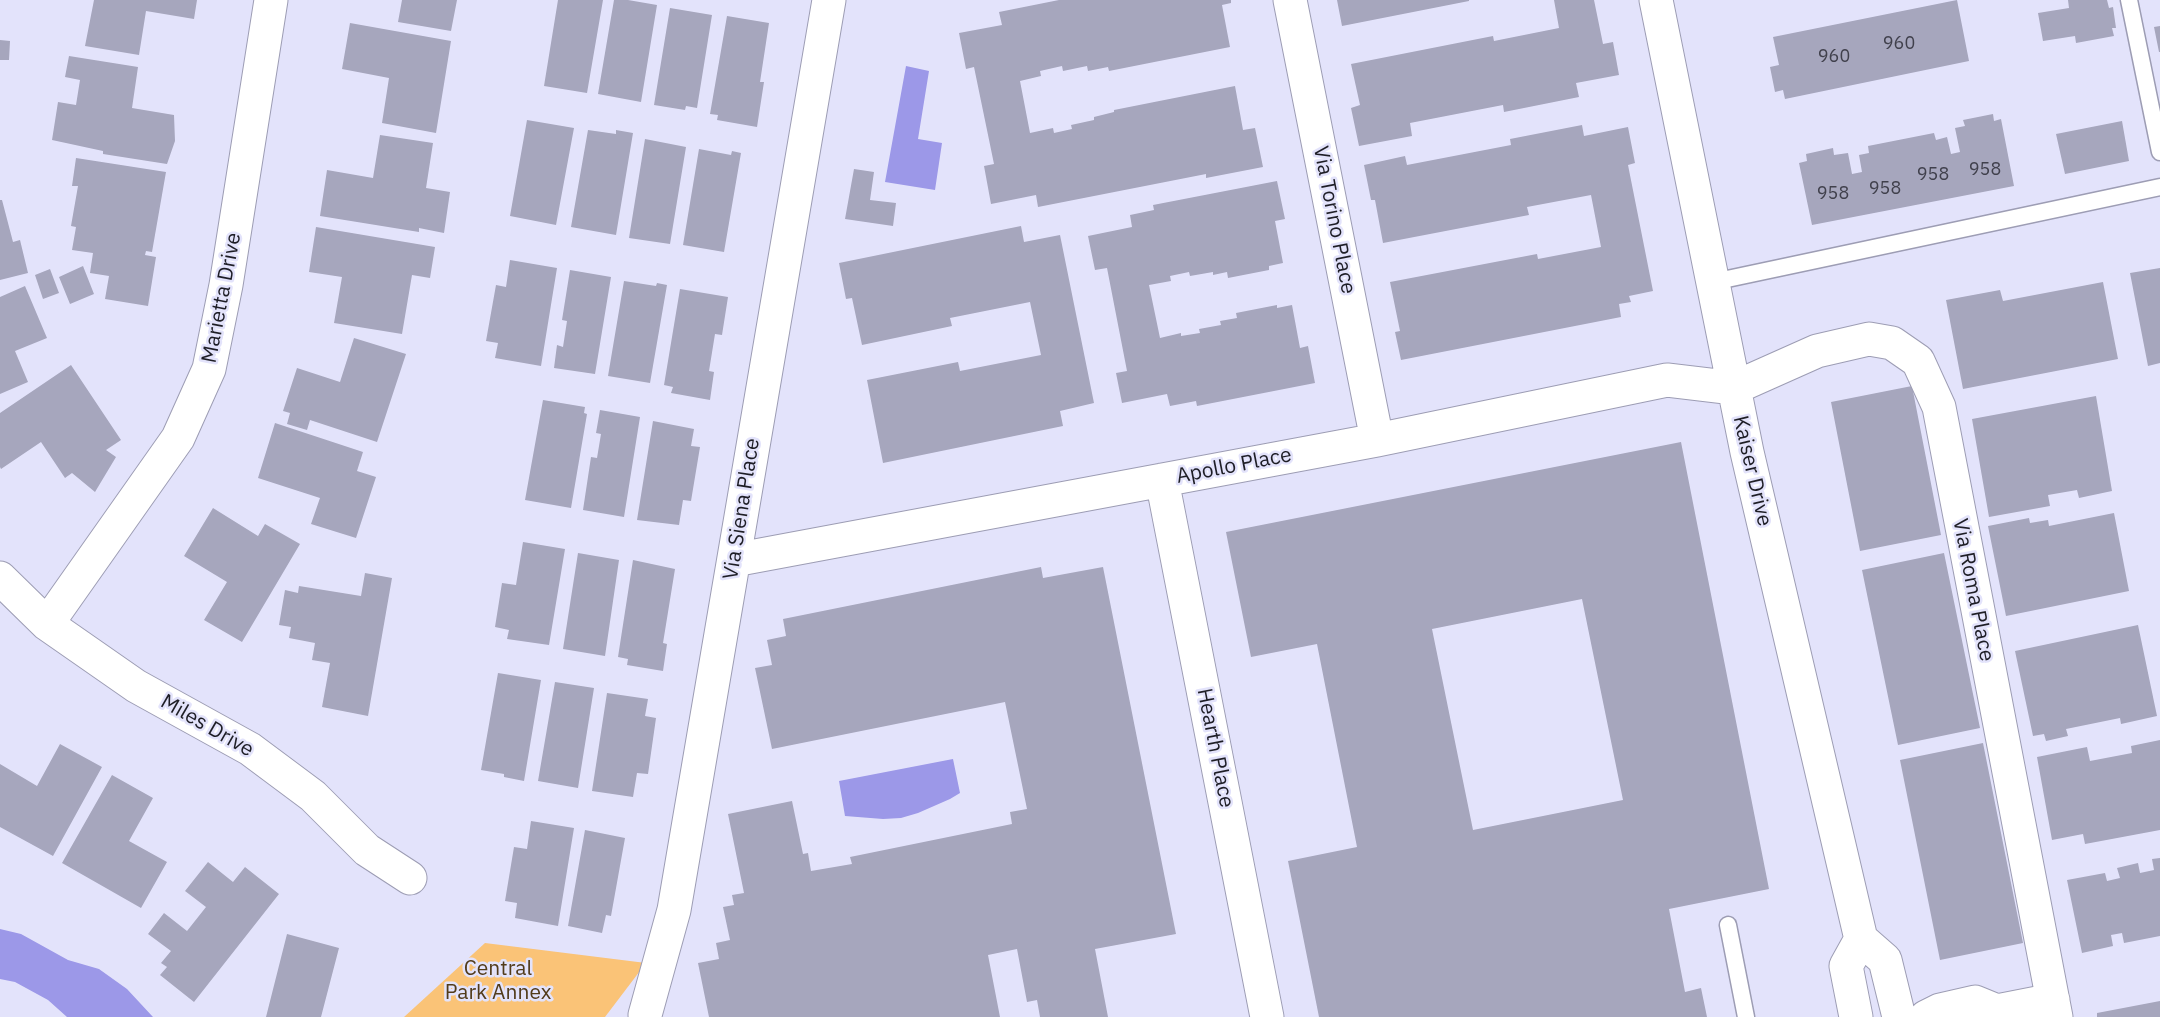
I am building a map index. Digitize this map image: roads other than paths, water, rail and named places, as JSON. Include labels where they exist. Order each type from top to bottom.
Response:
[{"type":"street","name":"Marietta Drive","points":[[47,624],[178,438],[209,369],[226,285],[271,0]]},
{"type":"street","name":"Via Siena Place","points":[[645,1015],[674,910],[829,0]]},
{"type":"street","name":"Via Torino Place","points":[[1290,0],[1377,440]]},
{"type":"street","name":"Kaiser Drive","points":[[1656,0],[1747,452],[1862,939]]},
{"type":"street","name":"Via Roma Place","points":[[1734,388],[1817,351],[1869,339],[1892,343],[1918,361],[1939,407],[2055,1009]]},
{"type":"street","name":"Apollo Place","points":[[734,560],[1377,440],[1667,380],[1734,388]]},
{"type":"street","name":"Hearth Place","points":[[1162,480],[1267,1017]]},
{"type":"street","name":"Miles Drive","points":[[0,578],[47,624],[136,686],[250,749],[313,796],[366,850],[410,878]]},
{"type":"street","points":[[1856,1017],[1846,966],[1862,939],[1885,960],[1899,1017]]},
{"type":"street","points":[[1926,1017],[1940,1010],[1975,1002],[1994,1014],[2055,1009]]},
{"type":"lane","points":[[2129,0],[2160,152]]},
{"type":"lane","points":[[1713,282],[2160,187]]},
{"type":"lane","points":[[1728,925],[1746,1017]]},
{"type":"park label","name":"Central Park Annex","points":[[498,981]]}]
